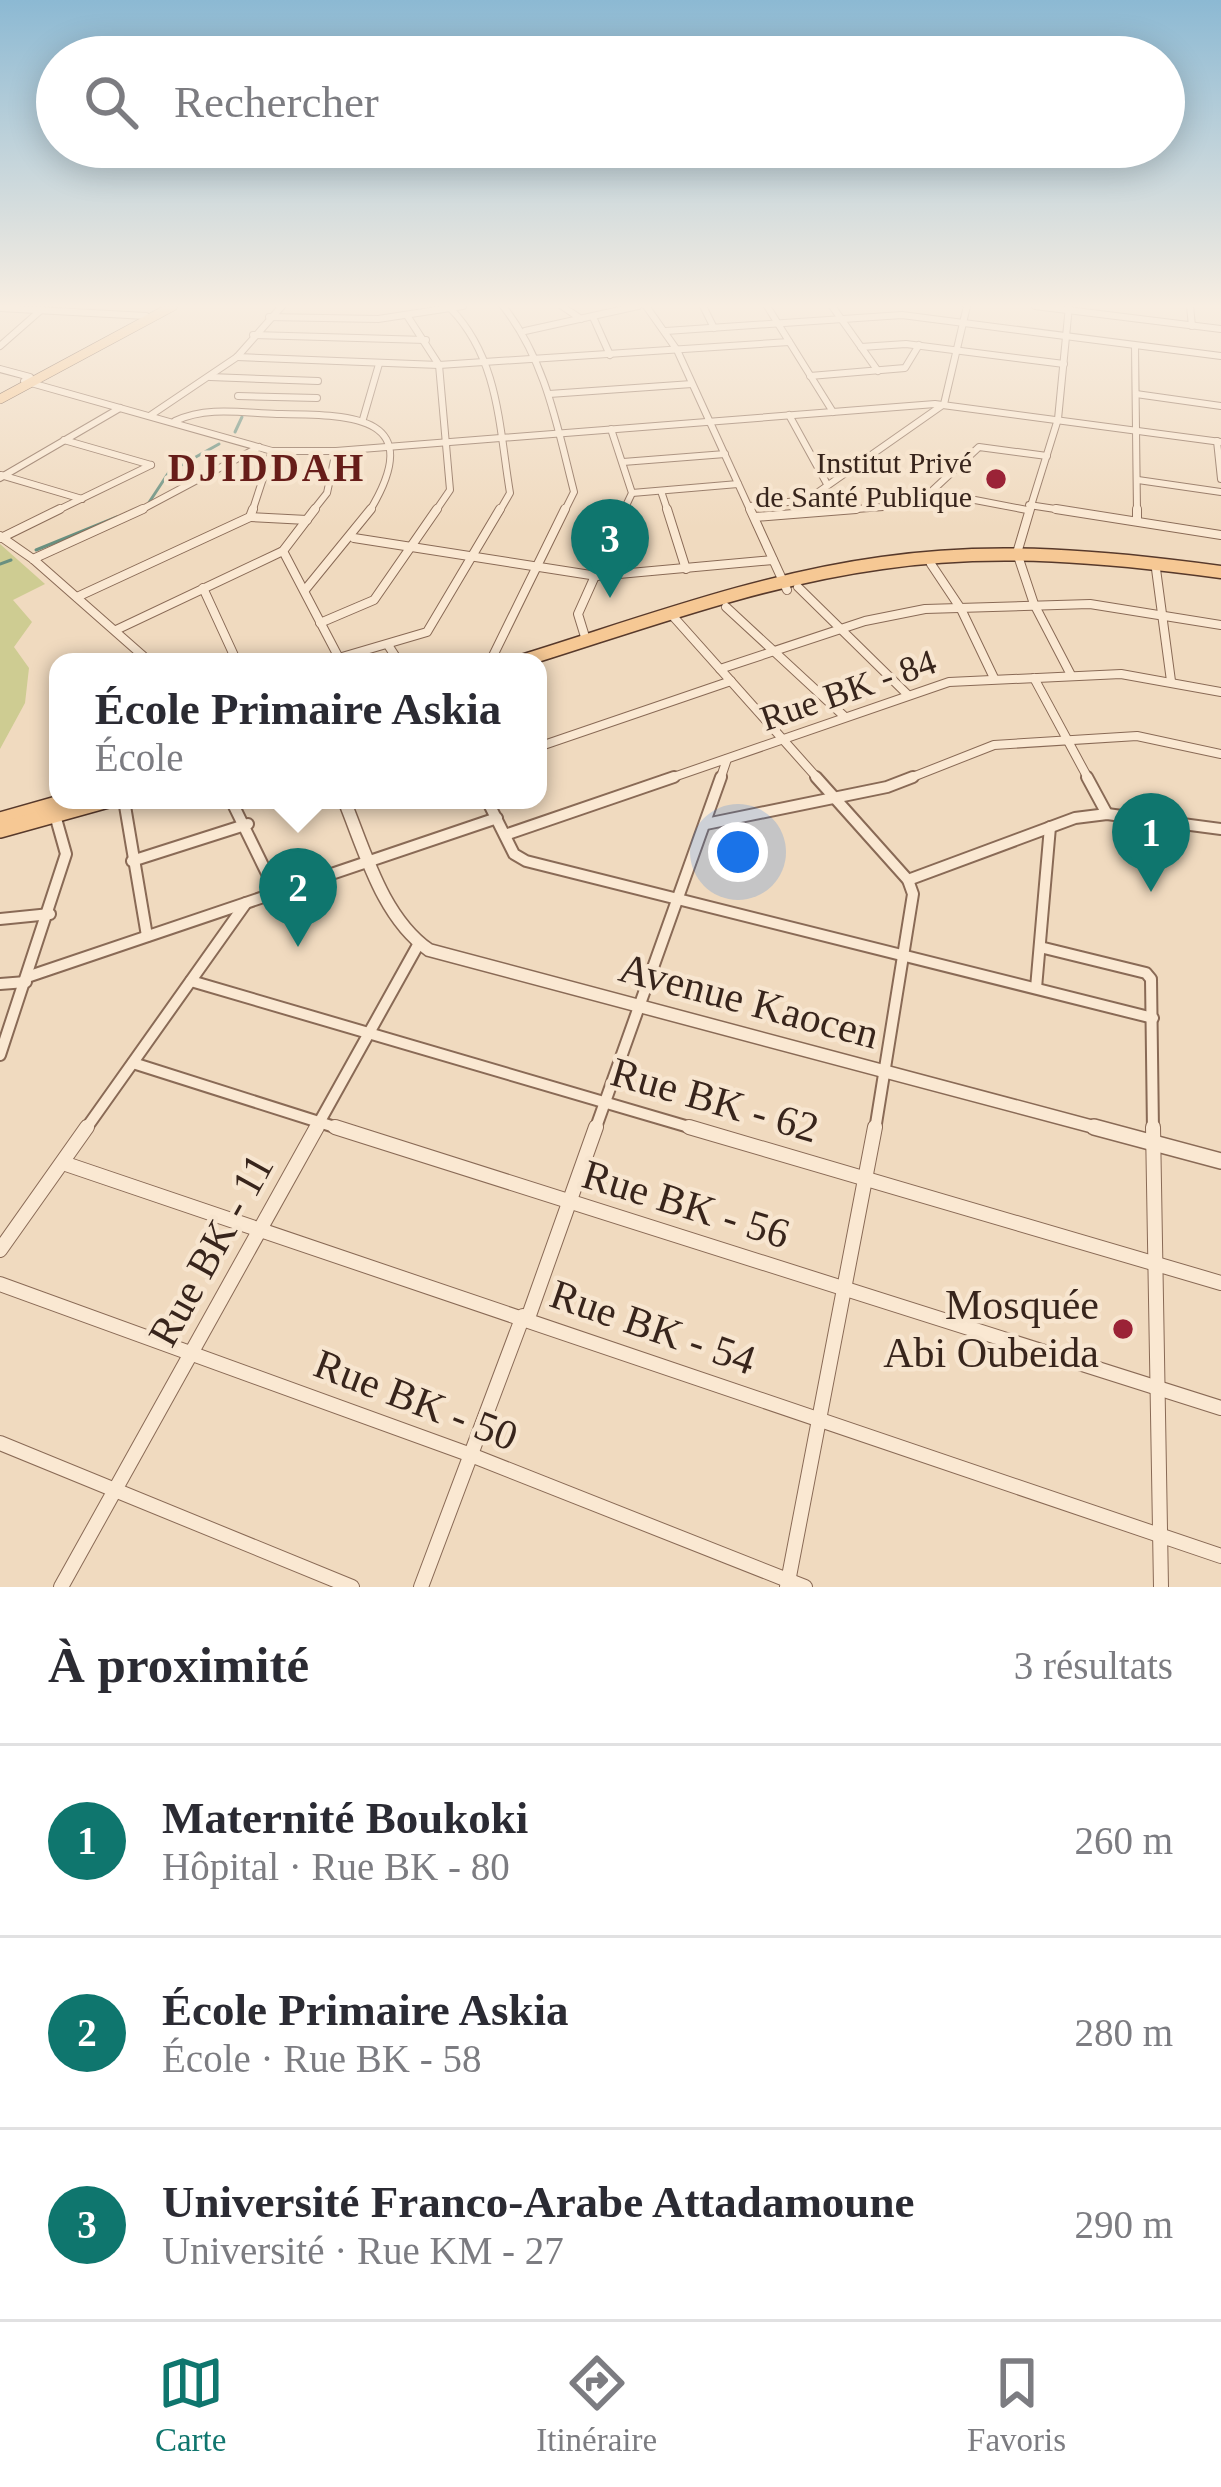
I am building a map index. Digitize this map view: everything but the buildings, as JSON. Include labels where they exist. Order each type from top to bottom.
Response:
[{"type":"main road","points":[[0,396],[28,380]]},
{"type":"main road","points":[[547,658],[790,586],[931,564],[1018,557],[1221,575]]},
{"type":"main road","points":[[553,656],[586,640],[885,562],[1114,558],[1221,575]]},
{"type":"main road","points":[[0,820],[49,806]]},
{"type":"main road","points":[[0,830],[76,809]]},
{"type":"street","points":[[28,380],[272,451],[336,451],[944,404],[1219,442],[1221,479]]},
{"type":"street","points":[[151,415],[205,380]]},
{"type":"street","points":[[234,413],[244,380]]},
{"type":"street","points":[[283,380],[318,381],[317,414]]},
{"type":"street","points":[[363,418],[374,380]]},
{"type":"street","points":[[320,623],[374,601],[450,490],[440,380]]},
{"type":"street","points":[[358,653],[427,632],[511,491],[491,380]]},
{"type":"street","points":[[494,653],[574,495],[545,380]]},
{"type":"street","points":[[690,380],[773,560],[790,586],[908,695]]},
{"type":"street","points":[[812,380],[832,412]]},
{"type":"street","points":[[750,506],[807,500],[944,404],[950,380]]},
{"type":"street","points":[[1062,380],[1058,419],[1028,507],[1018,557],[1034,604],[1072,675]]},
{"type":"street","points":[[1136,380],[1137,521]]},
{"type":"street","points":[[549,394],[692,384]]},
{"type":"street","points":[[1136,394],[1221,406]]},
{"type":"street","points":[[238,396],[317,398]]},
{"type":"street","points":[[1,476],[121,407]]},
{"type":"street","points":[[174,422],[197,413],[317,414],[363,418],[380,429],[388,445],[386,487],[354,538],[304,590]]},
{"type":"street","points":[[789,415],[827,484]]},
{"type":"street","points":[[586,640],[578,614],[632,493],[611,429]]},
{"type":"street","points":[[1,538],[152,465],[64,440]]},
{"type":"street","points":[[33,559],[157,503],[259,447]]},
{"type":"street","points":[[917,505],[979,447],[1047,455]]},
{"type":"street","points":[[250,517],[272,451]]},
{"type":"street","points":[[116,630],[283,551],[329,488],[336,451]]},
{"type":"street","points":[[623,463],[725,454]]},
{"type":"street","points":[[1,476],[82,499]]},
{"type":"street","points":[[1138,480],[1221,492]]},
{"type":"street","points":[[632,493],[739,484]]},
{"type":"street","points":[[661,491],[686,569]]},
{"type":"street","points":[[807,500],[814,513]]},
{"type":"street","points":[[755,517],[975,500],[1221,535]]},
{"type":"street","points":[[76,597],[250,517],[307,520]]},
{"type":"street","points":[[1,538],[33,559],[140,653]]},
{"type":"street","points":[[354,538],[598,576],[773,560]]},
{"type":"street","points":[[283,551],[336,653]]},
{"type":"street","points":[[931,564],[961,608],[994,679]]},
{"type":"street","points":[[1156,569],[1171,681]]},
{"type":"street","points":[[203,588],[233,653]]},
{"type":"street","points":[[720,669],[900,612],[1097,604],[1221,625]]},
{"type":"street","points":[[726,607],[845,717]]},
{"type":"street","points":[[674,617],[839,798],[908,880],[913,894],[867,1177],[788,1584]]},
{"type":"street","points":[[388,645],[393,653]]},
{"type":"street","name":"Rue BK - 84","points":[[505,835],[949,682],[1132,674],[1221,692]]},
{"type":"street","points":[[1034,677],[1107,814]]},
{"type":"street","name":"Rue BK - 84","points":[[547,744],[730,681]]},
{"type":"street","points":[[706,824],[839,798],[912,778],[994,745],[1144,736],[1221,754]]},
{"type":"street","points":[[421,1587],[568,1202],[727,759]]},
{"type":"street","points":[[125,809],[147,937]]},
{"type":"street","points":[[236,809],[276,892]]},
{"type":"street","points":[[348,809],[401,923],[418,945]]},
{"type":"street","points":[[492,809],[514,854],[526,861],[1153,1018]]},
{"type":"street","points":[[908,880],[1050,827],[1107,814],[1221,830]]},
{"type":"street","points":[[0,1055],[50,914],[66,849],[55,815]]},
{"type":"street","points":[[0,984],[496,818]]},
{"type":"street","points":[[132,861],[246,825]]},
{"type":"street","points":[[1036,988],[1050,827]]},
{"type":"street","points":[[0,1250],[246,903]]},
{"type":"street","points":[[0,919],[50,914]]},
{"type":"street","name":"Avenue Kaocen","points":[[418,945],[1221,1161]]},
{"type":"street","name":"Rue BK - 11","points":[[61,1587],[418,945]]},
{"type":"street","points":[[1040,947],[1146,973],[1151,979],[1161,1587]]},
{"type":"street","name":"Rue BK - 62","points":[[191,981],[1221,1283]]},
{"type":"street","name":"Rue BK - 56","points":[[133,1063],[1221,1408]]},
{"type":"street","name":"Rue BK - 54","points":[[63,1163],[1221,1556]]},
{"type":"street","name":"Rue BK - 50","points":[[0,1284],[472,1455],[788,1584],[806,1587]]},
{"type":"street","points":[[0,1443],[352,1587]]},
{"type":"shaded area","points":[[0,544],[45,584],[13,600],[32,622],[14,647],[29,668],[25,703],[0,749]]},
{"type":"waterway","points":[[235,432],[242,417]]},
{"type":"waterway","points":[[148,504],[169,472],[219,444]]},
{"type":"waterway","points":[[36,550],[117,517]]},
{"type":"waterway","points":[[0,564],[11,560]]},
{"type":"place","name":"Institut Privé de Santé Publique","points":[[996,479]]},
{"type":"place","name":"Université Franco-Arabe Attadamoune","points":[[610,598]]},
{"type":"place","name":"Maternité Boukoki","points":[[1151,892]]},
{"type":"place","name":"École Primaire Askia","points":[[298,947]]},
{"type":"place","name":"Mosquée Abi Oubeida","points":[[1123,1329]]},
{"type":"district","name":"DJIDDAH","points":[[267,467]]}]
